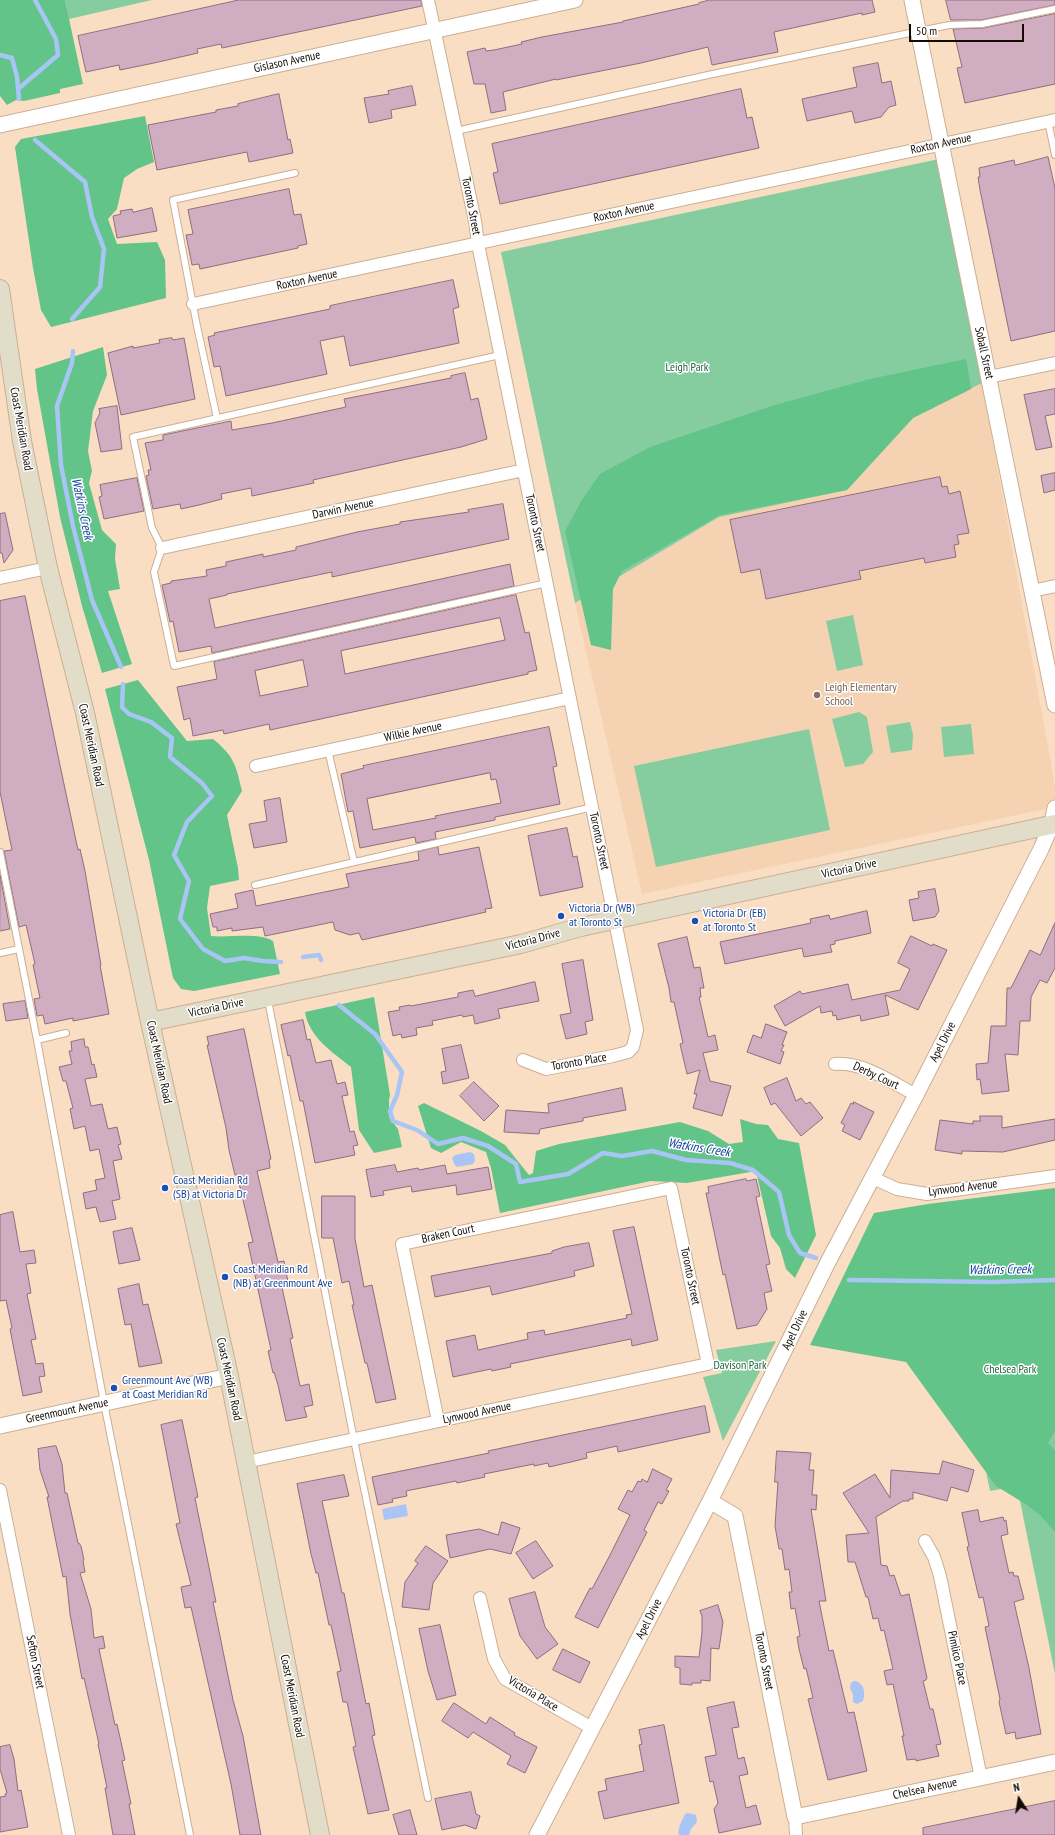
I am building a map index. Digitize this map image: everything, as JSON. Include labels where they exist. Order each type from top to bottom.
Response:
[{"type":"main road","name":"Coast Meridian Road","points":[[0,289],[22,441],[48,568],[85,713],[150,1022],[229,1376],[320,1835]]},
{"type":"main road","name":"Victoria Drive","points":[[150,1022],[521,944],[615,919],[1054,819]]},
{"type":"street","name":"Toronto Street","points":[[428,0],[475,221],[478,244],[500,355],[593,807],[637,1030],[634,1047]]},
{"type":"street","name":"Gislason Avenue","points":[[0,125],[575,0]]},
{"type":"street","name":"Soball Street","points":[[912,0],[990,377],[1055,706]]},
{"type":"street","name":"Roxton Avenue","points":[[193,304],[1051,120]]},
{"type":"street","points":[[990,377],[1055,363]]},
{"type":"street","name":"Darwin Avenue","points":[[162,548],[524,470]]},
{"type":"street","points":[[0,578],[48,568]]},
{"type":"street","points":[[1032,591],[1055,586]]},
{"type":"street","name":"Wilkie Avenue","points":[[256,766],[570,698]]},
{"type":"street","name":"Apel Drive","points":[[537,1835],[710,1501],[828,1262],[916,1095],[1054,819]]},
{"type":"street","name":"Toronto Place","points":[[523,1060],[538,1067],[554,1068],[613,1056],[628,1052],[634,1047]]},
{"type":"street","name":"Derby Court","points":[[836,1064],[847,1063],[858,1066],[916,1095]]},
{"type":"street","name":"Lynwood Avenue","points":[[873,1178],[897,1189],[927,1194],[1055,1176]]},
{"type":"street","name":"Toronto Street","points":[[671,1188],[708,1364]]},
{"type":"street","name":"Braken Court","points":[[438,1421],[402,1244],[671,1188]]},
{"type":"street","name":"Lynwood Avenue","points":[[246,1462],[708,1364]]},
{"type":"street","name":"Greenmount Avenue","points":[[0,1426],[229,1376]]},
{"type":"street","name":"Sefton Street","points":[[0,1490],[70,1835]]},
{"type":"street","name":"Toronto Street","points":[[710,1501],[735,1516],[795,1817],[796,1835]]},
{"type":"street","name":"Pimlico Place","points":[[924,1541],[934,1557],[940,1576],[981,1778]]},
{"type":"street","name":"Victoria Place","points":[[480,1598],[494,1659],[505,1679],[592,1728]]},
{"type":"street","name":"Chelsea Avenue","points":[[795,1817],[1055,1762]]},
{"type":"lane","points":[[456,132],[708,75],[919,31],[949,26],[982,24],[1055,9]]},
{"type":"lane","points":[[1051,120],[1055,155]]},
{"type":"lane","points":[[217,418],[173,200],[295,173]]},
{"type":"lane","points":[[500,355],[133,437],[152,528],[162,548],[154,572],[174,666],[547,583]]},
{"type":"lane","points":[[328,750],[354,862]]},
{"type":"lane","points":[[256,885],[593,807]]},
{"type":"lane","points":[[0,852],[20,949],[104,1403],[190,1835]]},
{"type":"lane","points":[[0,953],[20,949]]},
{"type":"lane","points":[[268,997],[354,1440],[428,1798]]},
{"type":"lane","points":[[37,1040],[66,1033]]},
{"type":"shaded area","name":"Leigh Elementary School","points":[[982,383],[1055,786],[1055,807],[642,894],[575,603],[719,517],[847,490],[913,418]]},
{"type":"green space","points":[[0,0],[65,0],[83,84],[60,89],[60,93],[24,101],[16,100],[7,105],[0,96]]},
{"type":"green space","points":[[65,0],[152,0],[69,19]]},
{"type":"green space","points":[[145,116],[154,162],[137,169],[124,178],[117,209],[108,219],[117,244],[157,242],[165,260],[166,298],[51,327],[41,310],[33,268],[15,147],[21,139]]},
{"type":"green space","name":"Leigh Park","points":[[939,159],[982,383],[913,418],[847,490],[719,517],[575,603],[501,252]]},
{"type":"green space","points":[[103,347],[107,375],[93,411],[88,451],[92,471],[89,483],[102,530],[116,544],[115,559],[120,589],[108,591],[132,664],[102,673],[82,606],[60,517],[37,389],[35,369]]},
{"type":"green space","points":[[966,359],[971,389],[913,418],[847,490],[720,515],[622,571],[613,589],[611,650],[591,645],[565,531],[582,500],[600,474],[650,447],[775,405],[870,379]]},
{"type":"green space","points":[[853,615],[863,665],[837,671],[826,621]]},
{"type":"green space","points":[[138,680],[187,741],[213,739],[230,756],[236,768],[242,791],[227,815],[239,880],[210,886],[207,908],[211,936],[252,936],[267,938],[273,941],[280,974],[194,991],[181,989],[173,978],[149,860],[105,689]]},
{"type":"green space","points":[[859,712],[867,717],[873,752],[863,764],[845,767],[832,719]]},
{"type":"green space","points":[[910,722],[913,735],[912,750],[891,753],[886,726]]},
{"type":"green space","points":[[971,724],[974,754],[944,757],[941,727]]},
{"type":"green space","points":[[809,729],[830,830],[656,867],[634,766]]},
{"type":"green space","points":[[374,997],[390,1095],[389,1117],[398,1129],[402,1147],[374,1153],[359,1130],[351,1067],[329,1050],[316,1036],[307,1021],[305,1012]]},
{"type":"green space","points":[[424,1103],[481,1131],[505,1145],[529,1175],[533,1173],[536,1151],[559,1144],[680,1122],[708,1131],[729,1144],[743,1142],[740,1119],[756,1124],[768,1125],[778,1139],[799,1143],[816,1235],[795,1278],[786,1269],[780,1248],[771,1236],[756,1171],[687,1183],[651,1181],[500,1213],[491,1168],[486,1152],[461,1142],[441,1153],[431,1148],[418,1106]]},
{"type":"green space","points":[[1055,1188],[1055,1431],[1048,1443],[1055,1450],[1055,1532],[1040,1515],[996,1486],[906,1362],[810,1345],[874,1213],[928,1204]]},
{"type":"green space","name":"Chelsea Park","points":[[1055,1315],[1055,1674],[1017,1486],[990,1491],[959,1336]]},
{"type":"green space","name":"Davison Park","points":[[776,1341],[723,1441],[703,1377],[722,1373],[716,1350]]},
{"type":"water","points":[[470,1152],[474,1154],[475,1161],[473,1164],[457,1167],[454,1164],[452,1158],[455,1155]]},
{"type":"water","points":[[406,1504],[408,1516],[384,1520],[382,1509]]},
{"type":"water","points":[[854,1681],[860,1683],[864,1691],[863,1701],[857,1704],[853,1702],[853,1695],[850,1688],[851,1683]]},
{"type":"water","points":[[688,1813],[696,1815],[697,1822],[691,1829],[689,1835],[679,1835],[680,1824],[685,1814]]},
{"type":"building","points":[[239,0],[421,0],[422,6],[222,48],[221,44],[197,49],[198,53],[120,70],[119,65],[86,72],[78,36]]},
{"type":"building","points":[[710,0],[872,0],[875,12],[862,15],[862,13],[774,32],[778,52],[712,65],[708,47],[641,63],[556,79],[503,92],[506,110],[491,113],[485,84],[474,84],[467,52],[485,48],[486,51],[494,50],[522,44],[521,42],[542,37],[623,22]]},
{"type":"building","points":[[946,0],[1055,0],[1055,5],[981,20],[951,20]]},
{"type":"building","points":[[1055,14],[1055,84],[965,103],[957,68],[962,67],[953,29],[983,28]]},
{"type":"building","points":[[878,63],[882,83],[891,81],[896,105],[889,107],[881,117],[855,123],[852,111],[807,121],[802,99],[857,87],[853,68]]},
{"type":"building","points":[[412,86],[416,105],[391,110],[392,118],[369,123],[364,98],[389,94],[388,91]]},
{"type":"building","points":[[741,89],[747,118],[752,117],[759,148],[500,204],[493,173],[498,172],[492,144]]},
{"type":"building","points":[[279,94],[288,140],[290,139],[293,153],[249,162],[247,152],[157,170],[148,125],[216,112],[216,110],[238,106],[238,104]]},
{"type":"building","points":[[1048,157],[1055,188],[1055,331],[1011,341],[980,190],[978,177],[980,177],[979,168],[1014,160],[1015,165]]},
{"type":"building","points":[[289,189],[294,215],[301,214],[307,244],[298,246],[298,248],[200,269],[199,264],[192,265],[186,235],[193,234],[188,210]]},
{"type":"building","points":[[152,208],[157,231],[117,238],[113,216],[121,214],[120,211],[132,209],[133,212]]},
{"type":"building","points":[[453,280],[459,307],[453,309],[459,343],[350,366],[344,336],[320,341],[327,374],[226,396],[220,366],[214,367],[208,337],[215,335],[214,333],[330,309],[330,306]]},
{"type":"building","points":[[172,338],[173,340],[184,338],[195,399],[121,415],[108,353],[133,346],[133,348],[160,343],[159,340]]},
{"type":"building","points":[[465,373],[471,400],[478,398],[487,439],[461,447],[313,480],[314,483],[295,487],[252,496],[251,488],[221,494],[222,499],[181,509],[180,504],[153,509],[146,476],[149,475],[148,470],[151,470],[145,443],[163,440],[163,435],[231,421],[232,430],[272,423],[346,407],[344,399],[451,378],[451,376]]},
{"type":"building","points":[[1055,389],[1055,414],[1045,416],[1052,447],[1036,450],[1024,395]]},
{"type":"building","points":[[117,406],[122,449],[101,452],[95,423],[100,413],[99,409]]},
{"type":"building","points":[[1055,473],[1055,490],[1044,493],[1041,476]]},
{"type":"building","points":[[940,477],[942,487],[947,486],[949,494],[960,491],[969,533],[957,535],[959,544],[954,545],[956,557],[925,563],[924,558],[859,571],[861,579],[766,599],[760,569],[741,573],[730,520]]},
{"type":"building","points":[[137,478],[144,511],[104,519],[99,497],[102,496],[100,485]]},
{"type":"building","points":[[503,504],[509,539],[332,577],[332,572],[209,599],[215,628],[510,564],[514,586],[212,653],[211,646],[179,652],[173,621],[170,622],[162,585],[171,583],[171,581],[207,576],[206,570],[226,566],[226,562],[263,554],[263,557],[296,550],[296,547],[357,532],[400,524],[400,522],[469,512],[468,510]]},
{"type":"building","points":[[5,513],[13,550],[4,563],[2,553],[0,553],[0,514]]},
{"type":"building","points":[[516,595],[525,633],[529,632],[537,670],[528,672],[528,674],[270,730],[269,724],[224,734],[223,730],[193,736],[190,718],[184,720],[177,687],[217,679],[214,662]],"holes":[[[500,618],[505,640],[345,674],[341,651]],[[303,660],[308,686],[260,696],[255,671]]]},
{"type":"building","points":[[25,596],[78,850],[80,849],[85,871],[109,1014],[73,1021],[73,1018],[45,1024],[43,1015],[37,1016],[34,999],[40,998],[33,965],[35,964],[26,925],[19,927],[4,851],[12,850],[0,792],[0,601]]},
{"type":"building","points":[[549,727],[557,766],[553,767],[560,804],[495,817],[495,820],[435,832],[436,839],[416,843],[415,837],[360,848],[353,811],[348,812],[341,774],[364,768],[363,766]],"holes":[[[490,773],[491,780],[496,779],[501,803],[435,816],[436,818],[373,830],[367,799]]]},
{"type":"building","points":[[280,798],[287,842],[254,848],[249,824],[267,821],[264,801]]},
{"type":"building","points":[[567,828],[573,857],[577,856],[583,887],[540,896],[528,836]]},
{"type":"building","points":[[438,847],[439,855],[479,847],[492,908],[485,909],[486,912],[362,940],[359,933],[350,935],[335,930],[333,922],[265,936],[263,927],[232,931],[232,928],[217,931],[217,927],[213,927],[210,914],[238,908],[235,894],[253,890],[256,906],[349,887],[346,874],[419,860],[418,852]]},
{"type":"building","points":[[0,875],[10,929],[0,931]]},
{"type":"building","points":[[935,889],[939,911],[935,917],[913,921],[909,900],[919,898],[918,892]]},
{"type":"building","points":[[867,911],[871,933],[835,941],[835,944],[830,945],[832,952],[804,957],[802,948],[725,964],[720,942],[811,923],[810,919],[829,915],[830,919]]},
{"type":"building","points":[[1055,923],[1055,968],[1047,983],[1040,980],[1031,997],[1030,1021],[1020,1021],[1018,1055],[1005,1054],[1009,1091],[982,1094],[980,1079],[977,1080],[976,1064],[988,1063],[991,1026],[1006,1026],[1007,988],[1011,988],[1030,950],[1040,955]]},
{"type":"building","points":[[911,936],[932,946],[933,944],[947,950],[918,1010],[885,995],[889,1015],[861,1021],[860,1015],[837,1020],[836,1015],[833,1016],[832,1011],[821,1013],[820,1006],[785,1026],[774,1006],[800,991],[802,994],[848,984],[852,1000],[900,990],[910,969],[898,963]]},
{"type":"building","points":[[687,937],[694,968],[700,967],[704,988],[700,988],[701,997],[699,997],[708,1037],[715,1035],[718,1050],[703,1053],[710,1081],[731,1086],[722,1116],[693,1108],[697,1094],[694,1094],[700,1070],[687,1074],[680,1044],[683,1043],[674,1002],[671,1002],[658,944]]},
{"type":"building","points":[[583,960],[593,1020],[585,1022],[587,1034],[566,1039],[560,1015],[571,1013],[562,964]]},
{"type":"building","points":[[535,982],[539,1001],[498,1009],[500,1018],[475,1024],[473,1015],[463,1017],[462,1015],[432,1021],[433,1025],[416,1028],[417,1035],[402,1038],[401,1034],[393,1036],[388,1012],[400,1010],[399,1007],[458,997],[458,993],[473,990],[475,996]]},
{"type":"building","points":[[25,1001],[28,1018],[6,1021],[3,1004]]},
{"type":"building","points":[[303,1020],[307,1040],[310,1039],[316,1063],[331,1060],[337,1084],[345,1082],[348,1095],[342,1096],[350,1132],[354,1131],[358,1145],[353,1146],[355,1155],[315,1163],[303,1101],[300,1101],[290,1055],[288,1056],[281,1025]]},
{"type":"building","points":[[766,1024],[787,1032],[782,1045],[784,1045],[781,1051],[784,1052],[780,1064],[747,1052],[753,1035],[761,1038]]},
{"type":"building","points":[[244,1029],[271,1159],[269,1160],[270,1168],[257,1171],[278,1262],[284,1261],[288,1282],[281,1283],[293,1338],[290,1339],[300,1386],[309,1384],[313,1405],[304,1407],[307,1417],[286,1421],[278,1385],[274,1372],[273,1373],[268,1351],[271,1350],[248,1243],[253,1242],[237,1175],[235,1175],[229,1150],[226,1128],[207,1045],[209,1045],[207,1037]]},
{"type":"building","points":[[84,1039],[85,1047],[88,1047],[92,1065],[94,1064],[97,1077],[85,1079],[91,1106],[102,1104],[108,1129],[117,1127],[121,1144],[118,1145],[122,1159],[113,1161],[120,1199],[112,1201],[116,1219],[100,1222],[96,1207],[86,1209],[83,1193],[97,1190],[95,1180],[105,1178],[99,1149],[90,1151],[85,1126],[74,1129],[70,1109],[73,1108],[66,1081],[63,1081],[59,1067],[72,1064],[69,1051],[72,1051],[71,1042]]},
{"type":"building","points":[[461,1045],[469,1078],[443,1084],[441,1072],[446,1071],[442,1049]]},
{"type":"building","points":[[787,1078],[796,1101],[801,1098],[806,1104],[810,1102],[823,1118],[801,1136],[775,1103],[771,1105],[764,1088]]},
{"type":"building","points":[[474,1082],[499,1106],[484,1121],[460,1096]]},
{"type":"building","points":[[622,1088],[626,1110],[583,1118],[583,1121],[540,1129],[539,1134],[504,1132],[506,1110],[549,1113],[548,1104]]},
{"type":"building","points":[[854,1102],[874,1112],[860,1140],[842,1131],[845,1125],[841,1123],[851,1103],[853,1104]]},
{"type":"building","points":[[980,1116],[1002,1116],[1002,1128],[1055,1119],[1055,1140],[1003,1152],[962,1151],[962,1154],[935,1150],[940,1120],[973,1124],[973,1121],[980,1121]]},
{"type":"building","points":[[395,1165],[397,1172],[445,1165],[447,1174],[488,1167],[492,1189],[457,1195],[456,1185],[412,1192],[411,1186],[383,1191],[384,1195],[371,1197],[366,1170]]},
{"type":"building","points":[[746,1179],[747,1181],[756,1179],[760,1196],[756,1197],[770,1264],[766,1265],[772,1291],[764,1293],[767,1309],[757,1325],[737,1329],[725,1274],[723,1275],[706,1193],[709,1193],[708,1187]]},
{"type":"building","points":[[322,1196],[355,1196],[355,1239],[364,1287],[372,1285],[396,1399],[376,1403],[352,1305],[354,1305],[349,1281],[342,1283],[333,1238],[322,1238]]},
{"type":"building","points":[[13,1212],[20,1252],[34,1250],[36,1263],[26,1264],[31,1293],[27,1294],[36,1339],[31,1340],[36,1364],[43,1363],[45,1376],[39,1377],[42,1392],[23,1396],[6,1300],[0,1301],[0,1215]]},
{"type":"building","points":[[634,1227],[658,1340],[632,1346],[631,1339],[510,1364],[511,1367],[492,1371],[491,1369],[453,1377],[446,1341],[475,1335],[478,1350],[528,1339],[527,1333],[544,1330],[545,1335],[627,1318],[626,1315],[632,1314],[613,1231]]},
{"type":"building","points":[[132,1228],[140,1260],[119,1264],[113,1232]]},
{"type":"building","points":[[589,1243],[594,1266],[574,1271],[575,1276],[492,1295],[490,1286],[435,1297],[431,1276],[552,1253],[552,1251],[564,1247]]},
{"type":"building","points":[[139,1284],[143,1305],[148,1304],[162,1363],[139,1367],[131,1324],[125,1325],[118,1289]]},
{"type":"building","points":[[705,1406],[710,1432],[618,1452],[617,1446],[586,1453],[587,1458],[549,1467],[548,1463],[534,1466],[534,1464],[484,1474],[485,1477],[457,1483],[456,1481],[406,1491],[407,1496],[392,1499],[393,1502],[378,1505],[372,1477],[489,1453],[488,1451],[558,1436]]},
{"type":"building","points":[[182,1420],[198,1497],[195,1498],[216,1602],[213,1602],[233,1700],[243,1736],[261,1835],[240,1835],[231,1784],[191,1607],[185,1608],[181,1587],[191,1585],[176,1524],[180,1523],[161,1425]]},
{"type":"building","points":[[56,1446],[62,1464],[65,1493],[67,1493],[78,1543],[81,1546],[84,1560],[85,1572],[80,1573],[91,1609],[94,1638],[103,1636],[105,1648],[99,1649],[115,1725],[117,1724],[125,1760],[122,1761],[131,1804],[129,1804],[135,1835],[113,1835],[105,1788],[107,1788],[99,1744],[84,1678],[82,1679],[70,1614],[66,1576],[63,1577],[47,1497],[49,1497],[40,1470],[38,1449]]},
{"type":"building","points":[[777,1451],[811,1453],[809,1470],[814,1470],[812,1495],[817,1495],[816,1510],[811,1509],[826,1601],[819,1601],[829,1651],[833,1650],[848,1713],[854,1712],[867,1771],[828,1780],[808,1699],[813,1698],[806,1668],[804,1669],[799,1649],[797,1637],[800,1636],[795,1608],[791,1609],[789,1592],[792,1592],[789,1569],[785,1570],[782,1549],[779,1549],[775,1526],[778,1482],[775,1482]]},
{"type":"building","points":[[943,1461],[974,1470],[968,1492],[951,1487],[947,1501],[913,1492],[913,1499],[903,1501],[876,1517],[881,1565],[887,1566],[890,1576],[894,1575],[901,1596],[909,1594],[927,1678],[923,1681],[930,1709],[933,1709],[941,1744],[936,1745],[939,1756],[916,1761],[916,1759],[907,1760],[902,1736],[904,1736],[893,1684],[887,1685],[884,1671],[893,1669],[884,1630],[881,1631],[878,1618],[873,1619],[868,1597],[866,1597],[855,1562],[848,1562],[846,1535],[869,1533],[843,1493],[875,1474],[890,1498],[891,1470],[939,1474]]},
{"type":"building","points":[[653,1469],[672,1479],[666,1490],[669,1491],[662,1504],[658,1502],[644,1530],[647,1532],[598,1628],[575,1617],[590,1588],[592,1589],[630,1515],[618,1509],[628,1490],[632,1492],[638,1481],[641,1482],[642,1479],[647,1482]]},
{"type":"building","points":[[344,1475],[349,1496],[322,1501],[342,1593],[344,1593],[366,1704],[369,1703],[375,1735],[372,1736],[389,1810],[368,1814],[353,1747],[356,1746],[347,1702],[343,1702],[337,1672],[341,1671],[318,1573],[316,1573],[311,1554],[297,1484]]},
{"type":"building","points":[[978,1510],[980,1522],[1003,1517],[1004,1521],[1006,1520],[1008,1534],[1001,1536],[1009,1573],[1013,1572],[1014,1576],[1018,1576],[1024,1599],[1014,1602],[1029,1668],[1041,1734],[1016,1739],[1015,1732],[1006,1734],[985,1627],[989,1626],[983,1597],[979,1598],[967,1547],[969,1546],[962,1513]]},
{"type":"building","points":[[502,1522],[520,1528],[511,1554],[490,1549],[450,1558],[446,1535],[479,1529],[498,1535]]},
{"type":"building","points":[[536,1541],[553,1566],[533,1579],[516,1553]]},
{"type":"building","points":[[426,1546],[448,1561],[433,1583],[429,1610],[402,1607],[405,1582],[418,1563],[415,1561]]},
{"type":"building","points":[[535,1592],[545,1627],[558,1644],[537,1659],[520,1636],[509,1599]]},
{"type":"building","points":[[718,1605],[723,1622],[719,1649],[711,1648],[710,1681],[701,1680],[701,1683],[692,1683],[692,1685],[680,1684],[680,1668],[675,1667],[675,1656],[699,1657],[702,1632],[702,1616],[700,1611]]},
{"type":"building","points":[[440,1625],[456,1695],[437,1700],[428,1671],[419,1629]]},
{"type":"building","points":[[563,1649],[590,1662],[580,1683],[553,1670]]},
{"type":"building","points":[[734,1702],[739,1727],[732,1728],[738,1759],[744,1757],[748,1774],[739,1776],[746,1808],[756,1805],[761,1824],[719,1833],[714,1809],[718,1803],[713,1781],[710,1782],[705,1757],[716,1755],[707,1708]]},
{"type":"building","points":[[454,1703],[486,1724],[490,1717],[515,1733],[514,1735],[537,1747],[525,1773],[507,1764],[511,1756],[473,1732],[468,1738],[442,1721]]},
{"type":"building","points":[[664,1725],[679,1803],[604,1819],[598,1792],[607,1790],[605,1779],[644,1771],[639,1745],[642,1744],[639,1730]]},
{"type":"building","points":[[10,1745],[14,1759],[18,1791],[21,1790],[28,1827],[0,1832],[0,1797],[6,1796],[5,1794],[7,1793],[0,1769],[0,1747]]},
{"type":"building","points":[[471,1792],[476,1814],[480,1816],[476,1829],[465,1825],[442,1830],[435,1799]]},
{"type":"building","points":[[1055,1801],[1055,1835],[923,1835],[923,1828]]},
{"type":"building","points":[[410,1810],[417,1835],[399,1835],[393,1815]]},
{"type":"waterway","points":[[18,89],[58,55],[56,39],[35,0]]},
{"type":"waterway","name":"Watkins Creek","points":[[0,55],[12,58],[17,77],[19,99]]},
{"type":"waterway","name":"Watkins Creek","points":[[35,140],[85,182],[92,217],[104,249],[100,287],[72,319]]},
{"type":"waterway","name":"Watkins Creek","points":[[73,351],[72,363],[57,406],[61,465],[73,526],[92,600],[121,667]]},
{"type":"waterway","name":"Watkins Creek","points":[[123,684],[122,707],[129,714],[151,722],[172,738],[170,757],[202,783],[212,796],[187,822],[174,855],[189,881],[180,919],[203,949],[225,961],[244,958],[281,962]]},
{"type":"waterway","name":"Watkins Creek","points":[[303,957],[319,955],[321,960]]},
{"type":"waterway","name":"Watkins Creek","points":[[339,1005],[375,1034],[402,1072],[397,1095],[390,1111],[393,1121],[417,1130],[438,1144],[463,1138],[488,1146],[516,1164],[520,1182],[568,1174],[603,1153],[622,1156],[652,1151],[686,1160],[730,1163],[753,1170],[779,1192],[789,1235],[800,1253],[816,1258]]},
{"type":"waterway","name":"Watkins Creek","points":[[849,1280],[992,1282],[1055,1280]]},
{"type":"place","name":"Leigh Elementary School","points":[[817,695]]},
{"type":"place","name":"Victoria Dr (WB) at Toronto St","points":[[561,916]]},
{"type":"place","name":"Victoria Dr (EB) at Toronto St","points":[[695,921]]},
{"type":"place","name":"Coast Meridian Rd (SB) at Victoria Dr","points":[[165,1188]]},
{"type":"place","name":"Coast Meridian Rd (NB) at Greenmount Ave","points":[[225,1277]]},
{"type":"place","name":"Greenmount Ave (WB) at Coast Meridian Rd","points":[[114,1388]]}]
